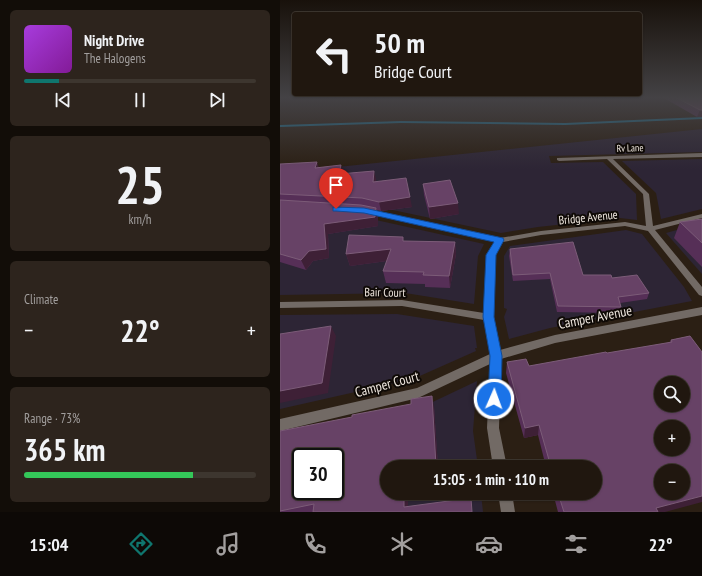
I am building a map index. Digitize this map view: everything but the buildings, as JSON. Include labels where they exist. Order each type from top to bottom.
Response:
[{"type":"street","name":"Rv Lane","points":[[559,159],[702,155]]},
{"type":"street","points":[[609,158],[646,194],[650,229],[702,293]]},
{"type":"street","points":[[357,210],[500,240],[491,255],[488,317],[496,356],[493,428],[499,460]]},
{"type":"street","name":"Bridge Avenue","points":[[500,240],[541,233],[625,224],[650,229],[702,216]]},
{"type":"street","name":"Bair Court","points":[[280,304],[402,303],[488,317]]},
{"type":"street","name":"Camper Avenue","points":[[496,356],[555,339],[702,311]]},
{"type":"street","name":"Camper Court","points":[[280,425],[418,393],[496,356]]},
{"type":"street","points":[[506,500],[508,512]]},
{"type":"shaded area","points":[[702,129],[702,152],[549,156],[551,163],[603,162],[636,194],[637,220],[620,218],[538,227],[501,233],[369,205],[280,173]]},
{"type":"shaded area","points":[[702,159],[702,209],[661,219],[656,193],[622,161]]},
{"type":"shaded area","points":[[280,212],[358,216],[484,244],[478,256],[474,304],[405,293],[280,295]]},
{"type":"shaded area","points":[[702,223],[702,274],[666,233]]},
{"type":"shaded area","points":[[626,230],[642,234],[684,287],[692,301],[550,328],[509,339],[504,317],[507,309],[504,308],[504,256],[510,246]]},
{"type":"shaded area","points":[[397,314],[474,326],[477,348],[475,348],[476,351],[413,379],[280,409],[280,315]]},
{"type":"shaded area","points":[[477,381],[473,431],[477,460],[380,460],[380,500],[482,500],[483,512],[280,512],[280,442],[420,408]]},
{"type":"waterway","points":[[280,126],[401,122],[565,124],[613,122]]},
{"type":"route","points":[[336,209],[364,211],[500,240],[491,255],[488,317],[496,356],[494,399]]}]
